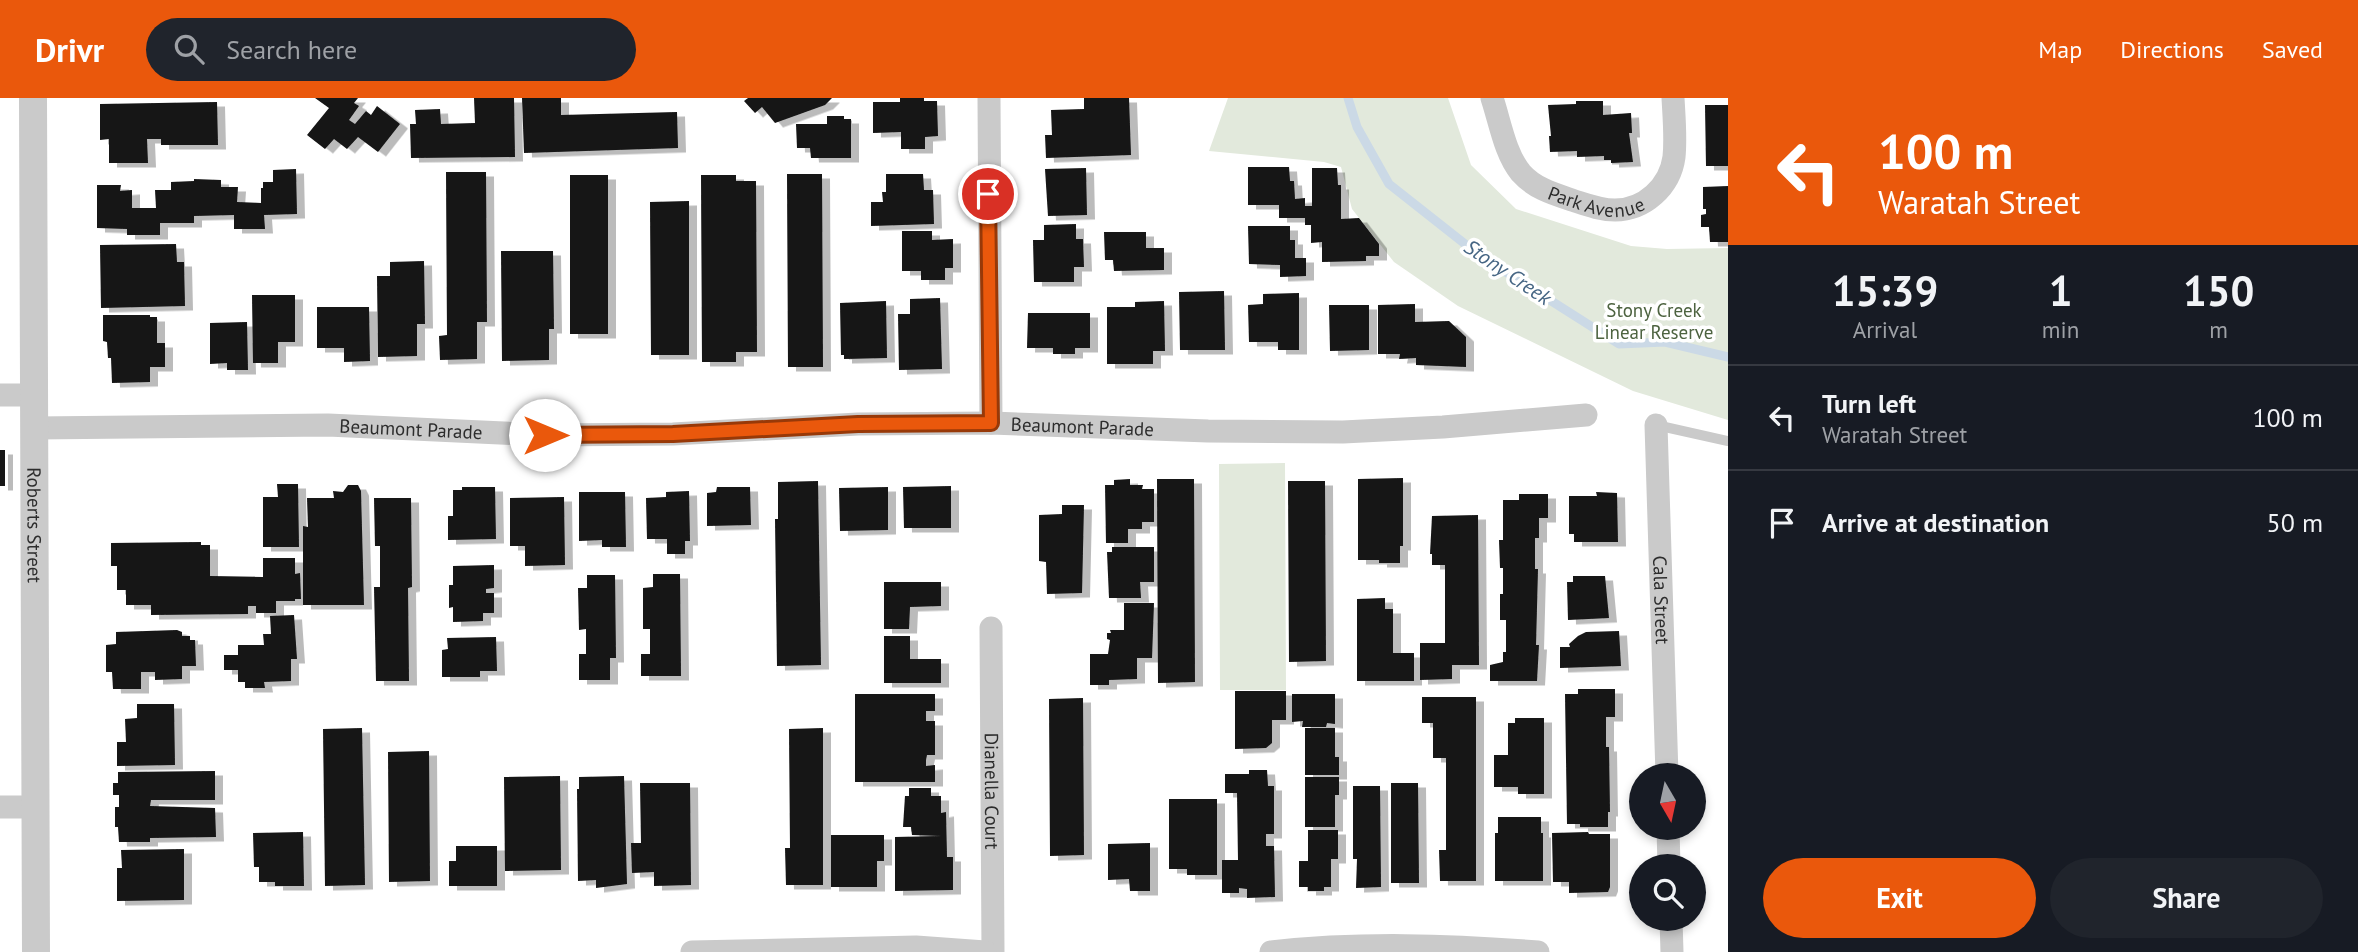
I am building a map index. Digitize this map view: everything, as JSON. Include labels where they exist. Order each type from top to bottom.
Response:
[{"type":"street","name":"Roberts Street","points":[[33,98],[36,952]]},
{"type":"street","points":[[989,98],[991,423]]},
{"type":"street","name":"Park Avenue","points":[[1492,98],[1512,158],[1523,176],[1544,190],[1594,207],[1613,210],[1642,204],[1654,196],[1670,173],[1675,146],[1673,98]]},
{"type":"street","points":[[0,396],[34,395]]},
{"type":"street","name":"Beaumont Parade","points":[[34,428],[328,425],[545,435],[673,434],[858,424],[991,423],[1208,431],[1343,432],[1443,428],[1586,415]]},
{"type":"street","name":"Cala Street","points":[[1656,425],[1667,763]]},
{"type":"street","name":"Dianella Court","points":[[991,628],[993,952]]},
{"type":"street","points":[[0,807],[35,807]]},
{"type":"street","points":[[1671,931],[1672,952]]},
{"type":"street","points":[[1271,952],[1339,946],[1404,945],[1538,952]]},
{"type":"street","points":[[692,952],[916,947],[985,952]]},
{"type":"lane","points":[[1656,425],[1728,440]]},
{"type":"green space","name":"Stony Creek Linear Reserve","points":[[1228,98],[1448,98],[1471,165],[1516,209],[1631,246],[1667,249],[1728,248],[1728,420],[1633,391],[1458,306],[1394,262],[1352,209],[1341,167],[1324,162],[1209,151]]},
{"type":"green space","points":[[1285,463],[1286,690],[1220,690],[1219,464]]},
{"type":"building","points":[[315,98],[358,98],[354,103],[359,106],[349,120],[355,124],[366,111],[371,115],[377,106],[400,124],[378,152],[358,137],[347,149],[334,139],[325,149],[307,135],[329,108]]},
{"type":"building","points":[[474,98],[514,98],[515,157],[411,158],[410,124],[416,124],[415,110],[440,109],[441,124],[475,123]]},
{"type":"building","points":[[522,98],[561,98],[561,115],[677,112],[678,148],[524,153]]},
{"type":"building","points":[[748,98],[832,98],[825,105],[775,123],[762,107],[755,113],[744,101]]},
{"type":"building","points":[[900,98],[937,101],[938,136],[925,137],[925,149],[901,149],[901,132],[873,133],[873,102],[900,102]]},
{"type":"building","points":[[1084,98],[1129,98],[1131,155],[1046,158],[1045,135],[1052,135],[1051,110],[1084,109]]},
{"type":"building","points":[[1576,101],[1603,101],[1603,115],[1631,113],[1632,133],[1629,133],[1633,162],[1611,163],[1611,160],[1604,160],[1604,156],[1577,157],[1577,151],[1550,152],[1548,105],[1576,104]]},
{"type":"building","points":[[217,102],[218,145],[161,145],[161,139],[147,139],[148,163],[109,163],[109,139],[100,140],[100,104]]},
{"type":"building","points":[[1705,105],[1728,105],[1728,166],[1706,166]]},
{"type":"building","points":[[827,116],[844,116],[844,119],[851,119],[851,158],[811,158],[810,148],[797,148],[796,124],[827,124]]},
{"type":"building","points":[[1248,167],[1289,167],[1290,181],[1294,181],[1295,199],[1305,198],[1305,206],[1312,206],[1312,168],[1337,168],[1338,185],[1341,185],[1341,219],[1359,218],[1379,244],[1379,256],[1366,256],[1366,261],[1322,262],[1322,242],[1311,243],[1311,225],[1305,225],[1305,218],[1279,218],[1279,205],[1248,205]]},
{"type":"building","points":[[1086,168],[1087,215],[1048,216],[1045,169]]},
{"type":"building","points":[[296,169],[297,214],[264,215],[265,229],[234,229],[234,215],[194,216],[194,223],[160,223],[160,235],[127,235],[127,229],[97,228],[97,185],[121,185],[120,191],[132,190],[132,208],[156,208],[155,190],[171,190],[171,182],[194,179],[221,180],[221,187],[238,187],[237,202],[261,203],[263,182],[273,182],[273,170]]},
{"type":"building","points":[[446,172],[486,172],[487,322],[477,322],[477,359],[440,360],[439,336],[447,335]]},
{"type":"building","points":[[787,174],[822,174],[823,367],[788,367]]},
{"type":"building","points":[[886,174],[923,174],[924,190],[933,190],[934,224],[871,226],[871,202],[883,202]]},
{"type":"building","points":[[570,175],[608,175],[608,334],[570,334]]},
{"type":"building","points":[[701,175],[736,175],[736,181],[756,181],[757,352],[736,352],[736,362],[702,362]]},
{"type":"building","points":[[1728,186],[1728,242],[1710,242],[1709,227],[1701,227],[1701,215],[1706,214],[1706,209],[1703,209],[1703,187]]},
{"type":"building","points":[[689,201],[689,355],[651,355],[650,202]]},
{"type":"building","points":[[1076,224],[1076,239],[1083,239],[1084,267],[1074,267],[1074,282],[1034,282],[1033,240],[1044,240],[1044,225]]},
{"type":"building","points":[[1248,226],[1290,226],[1290,240],[1295,240],[1295,258],[1306,258],[1306,276],[1280,277],[1280,265],[1249,264]]},
{"type":"building","points":[[902,231],[932,231],[932,240],[953,239],[953,268],[945,268],[945,280],[921,280],[921,271],[902,271]]},
{"type":"building","points":[[1104,232],[1146,232],[1146,248],[1164,248],[1164,270],[1114,271],[1113,260],[1105,260]]},
{"type":"building","points":[[176,244],[177,262],[184,262],[185,306],[101,308],[100,245]]},
{"type":"building","points":[[501,251],[553,251],[554,329],[549,329],[549,360],[502,361]]},
{"type":"building","points":[[424,261],[425,324],[417,324],[417,356],[378,357],[377,276],[390,276],[390,262]]},
{"type":"building","points":[[1224,291],[1225,350],[1180,350],[1179,292]]},
{"type":"building","points":[[1299,293],[1299,350],[1278,350],[1278,342],[1249,342],[1248,305],[1263,304],[1263,294]]},
{"type":"building","points":[[252,295],[295,295],[295,342],[278,342],[278,363],[253,363]]},
{"type":"building","points":[[940,298],[942,369],[899,370],[898,314],[910,314],[910,299]]},
{"type":"building","points":[[886,301],[887,358],[844,359],[844,355],[841,355],[840,303]]},
{"type":"building","points":[[1164,301],[1165,351],[1153,351],[1153,364],[1107,364],[1107,307],[1135,307],[1135,302]]},
{"type":"building","points":[[1415,304],[1415,322],[1449,321],[1466,337],[1466,367],[1416,365],[1416,358],[1399,359],[1400,354],[1378,354],[1378,305]]},
{"type":"building","points":[[1329,305],[1369,305],[1369,350],[1330,351]]},
{"type":"building","points":[[317,307],[369,307],[370,361],[344,362],[344,348],[317,348]]},
{"type":"building","points":[[1028,313],[1090,313],[1090,348],[1075,348],[1075,354],[1053,354],[1053,348],[1027,348]]},
{"type":"building","points":[[103,315],[157,317],[157,343],[165,343],[165,367],[150,367],[150,382],[112,383],[111,358],[108,358],[107,342],[103,341]]},
{"type":"building","points":[[247,322],[248,370],[227,370],[227,363],[210,364],[210,323]]},
{"type":"building","points":[[0,450],[5,450],[5,486],[0,486]]},
{"type":"building","points":[[1403,478],[1403,546],[1400,546],[1400,563],[1358,560],[1358,479]]},
{"type":"building","points":[[1130,479],[1130,485],[1143,485],[1142,489],[1154,489],[1154,522],[1142,522],[1142,529],[1128,529],[1128,543],[1106,543],[1105,485],[1114,485],[1114,480]]},
{"type":"building","points":[[1157,479],[1194,479],[1195,682],[1158,683]]},
{"type":"building","points":[[818,481],[821,665],[777,666],[775,519],[778,519],[778,482]]},
{"type":"building","points":[[1288,481],[1325,481],[1326,661],[1289,662]]},
{"type":"building","points":[[277,484],[298,484],[299,547],[263,547],[263,497],[278,497]]},
{"type":"building","points":[[348,485],[358,485],[361,491],[364,605],[303,605],[303,526],[308,527],[307,498],[334,498],[333,491],[343,492]]},
{"type":"building","points":[[951,486],[951,528],[904,528],[903,487]]},
{"type":"building","points":[[462,487],[495,487],[496,539],[448,540],[448,516],[453,516],[453,490],[462,490]]},
{"type":"building","points":[[717,487],[750,487],[751,525],[707,526],[707,493],[716,492]]},
{"type":"building","points":[[888,487],[888,530],[840,531],[839,488]]},
{"type":"building","points":[[689,491],[690,541],[685,541],[685,554],[667,554],[667,539],[647,539],[646,498],[666,497],[666,492]]},
{"type":"building","points":[[579,492],[625,492],[626,547],[602,547],[602,540],[579,541]]},
{"type":"building","points":[[1596,492],[1617,493],[1618,542],[1574,542],[1574,534],[1569,534],[1569,496],[1597,496]]},
{"type":"building","points":[[1519,494],[1548,494],[1548,518],[1539,518],[1539,538],[1535,538],[1535,569],[1538,569],[1537,681],[1490,681],[1490,665],[1503,662],[1503,652],[1506,652],[1506,620],[1500,620],[1503,568],[1500,568],[1499,540],[1503,540],[1503,500],[1519,500]]},
{"type":"building","points":[[564,497],[565,565],[525,566],[525,546],[510,546],[510,498]]},
{"type":"building","points":[[374,498],[411,498],[409,681],[376,681],[374,587],[380,587],[380,546],[375,546]]},
{"type":"building","points":[[1062,505],[1084,505],[1082,593],[1047,594],[1046,562],[1039,561],[1039,515],[1062,514]]},
{"type":"building","points":[[1478,515],[1479,665],[1452,665],[1452,679],[1420,680],[1420,643],[1445,643],[1445,565],[1432,565],[1432,516]]},
{"type":"building","points":[[201,542],[201,545],[210,545],[210,576],[263,577],[263,558],[295,558],[295,574],[300,573],[301,599],[276,601],[276,613],[256,613],[256,606],[248,606],[248,614],[151,615],[151,605],[126,605],[126,590],[117,590],[117,566],[111,566],[111,543]]},
{"type":"building","points":[[1112,547],[1154,547],[1154,582],[1140,582],[1141,598],[1109,598],[1107,552],[1112,552]]},
{"type":"building","points":[[494,565],[494,588],[486,589],[486,593],[494,593],[494,613],[483,613],[483,621],[453,622],[453,607],[449,608],[449,585],[453,585],[453,566]]},
{"type":"building","points":[[653,574],[680,574],[681,676],[641,676],[641,654],[650,654],[650,629],[643,629],[643,588],[653,587]]},
{"type":"building","points":[[587,575],[615,575],[616,658],[610,658],[610,680],[579,680],[579,654],[586,654],[586,629],[579,630],[578,588],[587,588]]},
{"type":"building","points":[[1573,576],[1605,576],[1609,618],[1568,620],[1567,582],[1573,582]]},
{"type":"building","points":[[884,582],[941,582],[941,606],[910,607],[909,629],[884,629]]},
{"type":"building","points":[[1385,598],[1385,609],[1393,609],[1393,653],[1414,653],[1414,681],[1357,681],[1357,599]]},
{"type":"building","points":[[1124,603],[1154,603],[1152,658],[1137,658],[1137,679],[1109,680],[1109,685],[1090,685],[1090,654],[1108,654],[1110,640],[1107,639],[1107,633],[1111,633],[1110,630],[1124,630]]},
{"type":"building","points":[[294,615],[297,659],[291,659],[291,681],[264,682],[265,688],[245,688],[245,682],[238,682],[238,670],[224,670],[224,655],[238,655],[238,645],[264,645],[263,634],[271,634],[270,616]]},
{"type":"building","points":[[1619,631],[1621,666],[1560,668],[1560,647],[1570,647],[1569,644],[1586,632]]},
{"type":"building","points":[[116,632],[182,632],[182,636],[190,636],[190,640],[195,640],[196,666],[182,666],[182,679],[155,680],[155,672],[141,672],[141,689],[113,689],[112,672],[106,672],[106,645],[116,644]]},
{"type":"building","points":[[884,636],[910,636],[910,659],[941,659],[941,683],[884,683]]},
{"type":"building","points":[[496,637],[497,671],[480,671],[480,677],[442,677],[442,650],[448,649],[447,638]]},
{"type":"building","points":[[1578,689],[1615,689],[1615,717],[1606,717],[1606,747],[1609,747],[1608,827],[1567,824],[1565,694],[1578,694]]},
{"type":"building","points":[[1235,691],[1286,691],[1286,720],[1272,720],[1272,743],[1266,748],[1235,749]]},
{"type":"building","points":[[855,694],[935,694],[935,711],[926,711],[926,721],[935,721],[935,755],[927,755],[926,766],[935,765],[935,782],[855,782]]},
{"type":"building","points":[[1292,694],[1335,694],[1335,724],[1327,723],[1326,727],[1302,727],[1303,721],[1292,722]]},
{"type":"building","points":[[1422,697],[1476,697],[1476,881],[1440,881],[1439,850],[1446,850],[1446,758],[1433,758],[1433,723],[1422,723]]},
{"type":"building","points":[[1083,698],[1084,855],[1050,856],[1049,699]]},
{"type":"building","points":[[137,704],[174,704],[175,765],[117,766],[117,742],[126,742],[125,719],[137,718]]},
{"type":"building","points":[[1515,718],[1544,718],[1544,794],[1518,794],[1518,787],[1494,787],[1494,755],[1508,755],[1508,723],[1515,723]]},
{"type":"building","points":[[362,728],[365,885],[325,886],[323,729]]},
{"type":"building","points":[[823,728],[823,885],[786,885],[785,848],[790,848],[789,729]]},
{"type":"building","points":[[1305,728],[1335,728],[1335,757],[1339,757],[1339,775],[1305,775]]},
{"type":"building","points":[[429,751],[430,881],[389,882],[388,752]]},
{"type":"building","points":[[1249,770],[1267,770],[1268,786],[1274,786],[1274,834],[1266,834],[1266,846],[1274,846],[1275,897],[1247,898],[1247,889],[1239,888],[1239,893],[1222,893],[1222,860],[1238,860],[1237,793],[1225,793],[1225,774],[1249,774]]},
{"type":"building","points":[[215,771],[215,800],[151,800],[150,806],[215,808],[216,837],[150,838],[150,842],[119,842],[118,827],[115,827],[115,807],[119,807],[119,795],[113,795],[113,783],[118,783],[118,772]]},
{"type":"building","points":[[560,776],[561,870],[505,871],[504,777]]},
{"type":"building","points":[[624,776],[627,884],[596,888],[596,880],[578,881],[579,777]]},
{"type":"building","points":[[1305,777],[1339,777],[1339,795],[1335,795],[1335,827],[1305,827]]},
{"type":"building","points":[[640,783],[690,783],[691,885],[654,886],[654,872],[632,873],[631,843],[641,843]]},
{"type":"building","points":[[1391,783],[1418,783],[1419,883],[1391,883]]},
{"type":"building","points":[[1353,786],[1380,786],[1381,887],[1356,888],[1357,859],[1353,859]]},
{"type":"building","points":[[909,788],[931,788],[931,796],[941,796],[941,813],[946,812],[947,857],[953,857],[953,890],[895,891],[895,837],[941,836],[912,835],[911,827],[903,827],[905,796],[909,796]]},
{"type":"building","points":[[1169,799],[1217,799],[1217,875],[1187,875],[1187,869],[1169,869]]},
{"type":"building","points":[[1498,817],[1541,817],[1543,881],[1495,881],[1495,833],[1498,833]]},
{"type":"building","points":[[1308,830],[1338,830],[1338,859],[1331,859],[1331,887],[1324,887],[1324,891],[1308,891],[1308,887],[1299,887],[1299,861],[1308,861]]},
{"type":"building","points":[[303,832],[304,886],[275,886],[275,882],[259,882],[259,867],[254,867],[253,833]]},
{"type":"building","points":[[1552,833],[1610,834],[1610,887],[1608,892],[1569,893],[1569,882],[1553,882]]},
{"type":"building","points":[[831,835],[884,835],[884,861],[877,861],[877,887],[831,887]]},
{"type":"building","points":[[1150,843],[1150,891],[1130,891],[1129,879],[1108,880],[1108,844]]},
{"type":"building","points":[[456,846],[497,846],[497,886],[449,886],[449,861],[456,861]]},
{"type":"building","points":[[184,849],[184,900],[117,901],[117,868],[122,868],[121,850]]},
{"type":"waterway","name":"Stony Creek","points":[[1348,98],[1357,127],[1389,184],[1479,255],[1619,344],[1665,342],[1728,357]]},
{"type":"route","points":[[545,435],[673,434],[858,424],[991,423],[988,194]]}]
